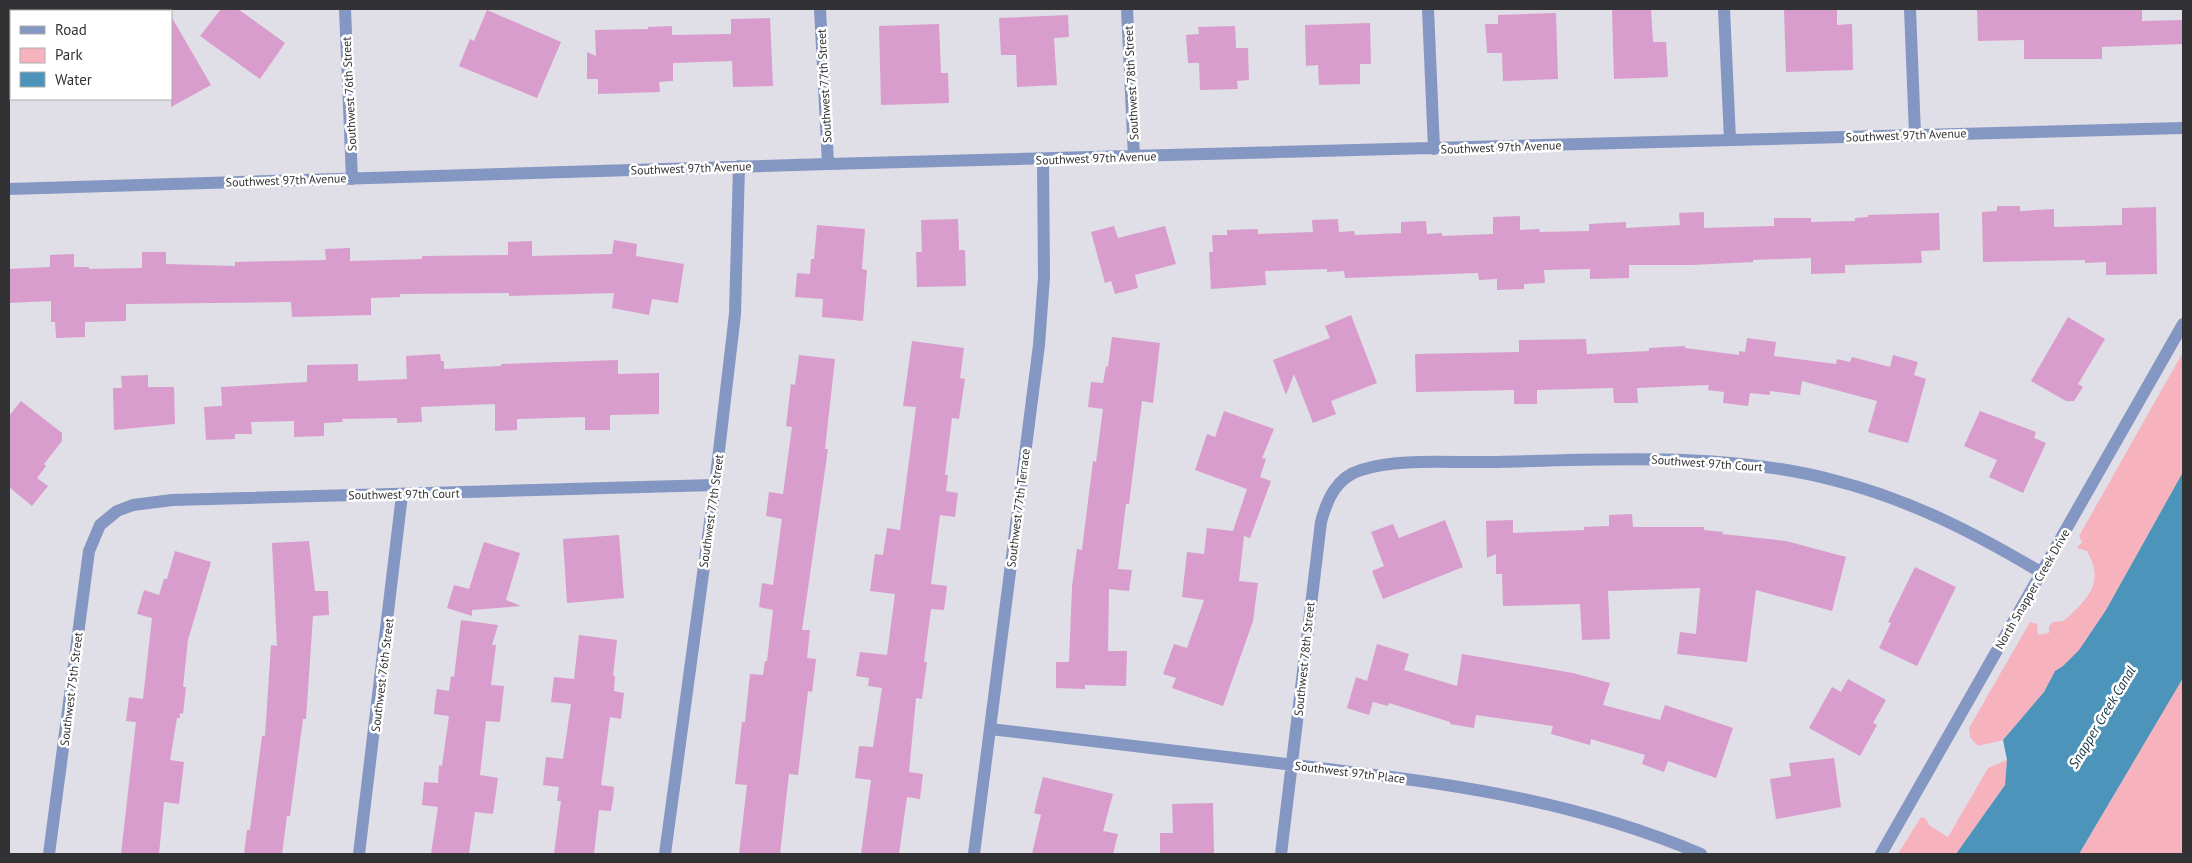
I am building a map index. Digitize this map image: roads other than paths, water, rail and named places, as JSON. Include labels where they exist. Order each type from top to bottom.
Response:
[{"type":"street","name":"Southwest 76th Street","points":[[345,9],[352,178]]},
{"type":"street","name":"Southwest 77th Street","points":[[820,9],[828,164]]},
{"type":"street","name":"Southwest 78th Street","points":[[1127,9],[1134,157]]},
{"type":"street","points":[[1428,9],[1434,149]]},
{"type":"street","points":[[1724,9],[1730,140]]},
{"type":"street","points":[[1910,9],[1914,134]]},
{"type":"street","name":"Southwest 97th Avenue","points":[[9,189],[738,166],[1043,160],[1914,134],[2183,128]]},
{"type":"street","name":"Southwest 77th Terrace","points":[[974,854],[1039,345],[1044,277],[1043,160]]},
{"type":"street","name":"Southwest 77th Street","points":[[665,854],[716,485],[735,314],[738,166]]},
{"type":"street","name":"North Snapper Creek Drive","points":[[1881,854],[2183,324]]},
{"type":"street","name":"Southwest 97th Court","points":[[1352,474],[1377,466],[1410,464],[1643,459],[1720,462],[1780,469],[1833,480],[1904,502],[1969,530],[2042,573]]},
{"type":"street","name":"Southwest 78th Street","points":[[1280,854],[1321,522],[1330,495],[1336,487],[1352,474]]},
{"type":"street","name":"Southwest 97th Court","points":[[100,525],[118,511],[134,506],[172,500],[716,485]]},
{"type":"street","name":"Southwest 76th Street","points":[[360,854],[402,495]]},
{"type":"street","name":"Southwest 75th Street","points":[[50,854],[86,569],[93,538],[100,525]]},
{"type":"street","name":"Southwest 97th Place","points":[[990,729],[1457,785],[1517,796],[1613,821],[1701,854]]},
{"type":"water","name":"Snapper Creek Canal","points":[[2183,472],[2183,678],[2079,854],[1956,854],[2005,785],[2007,760],[2003,740],[2044,692],[2055,671],[2063,666],[2079,650],[2106,610]]}]
